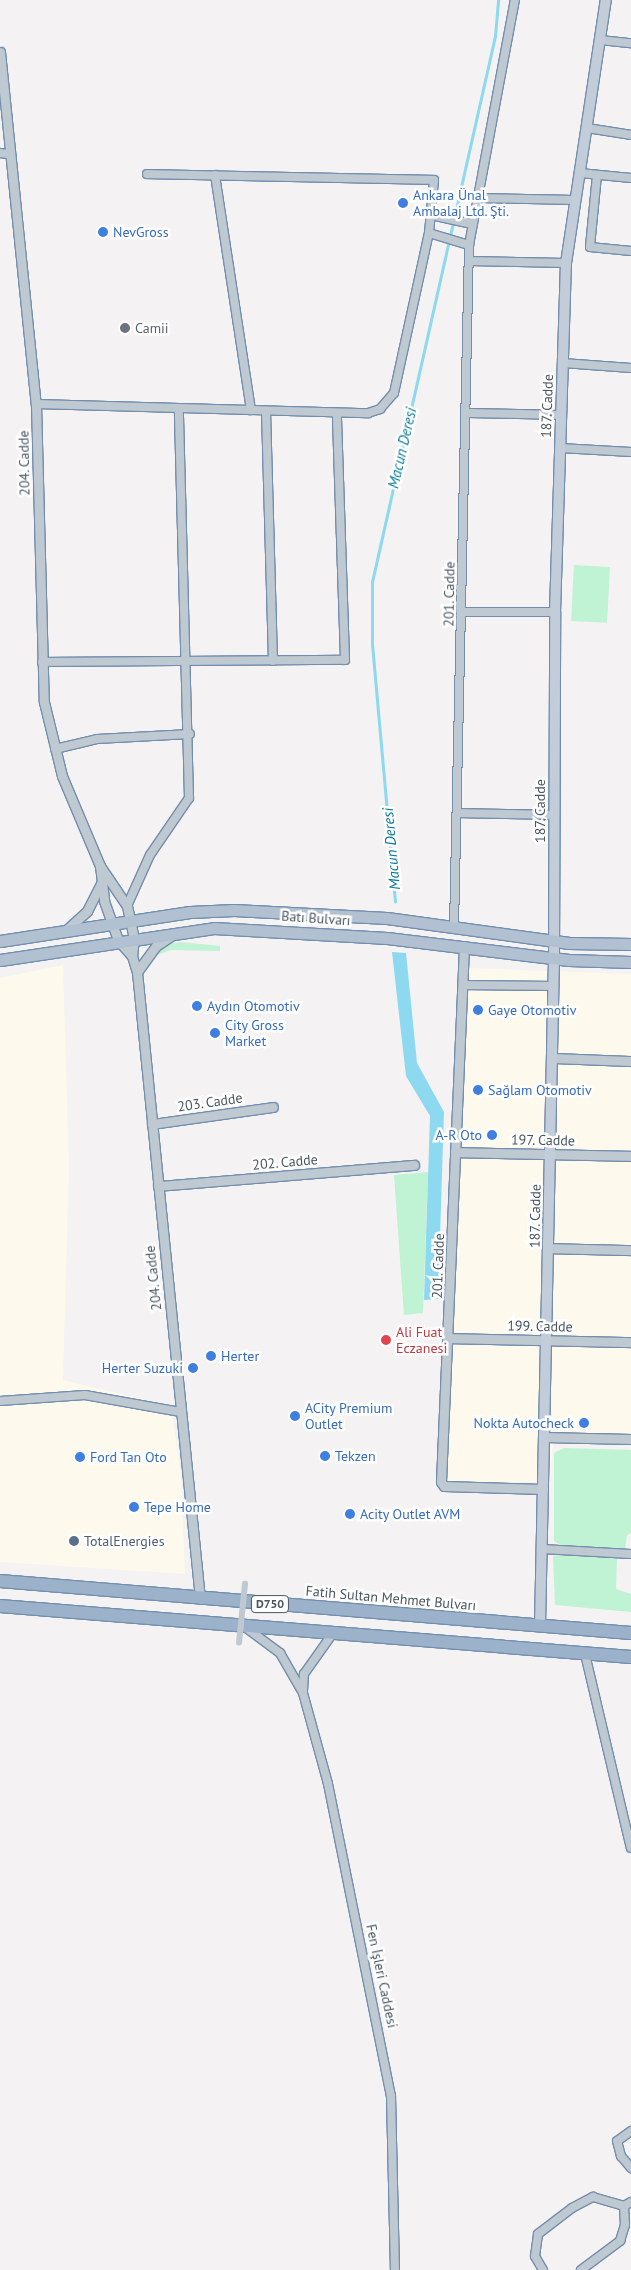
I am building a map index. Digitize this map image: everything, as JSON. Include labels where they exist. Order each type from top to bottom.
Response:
[{"type":"highway","name":"Fatih Sultan Mehmet Bulvarı","points":[[0,1581],[631,1633]]},
{"type":"highway","name":"D750","points":[[0,1606],[631,1657]]},
{"type":"main road","name":"187. Cadde","points":[[540,1626],[554,958],[555,612],[566,263],[606,0]]},
{"type":"main road","name":"Batı Bulvarı","points":[[0,940],[131,921],[234,910],[363,916],[554,941],[631,944]]},
{"type":"main road","name":"Batı Bulvarı","points":[[0,960],[176,931],[251,929],[464,946],[554,958],[631,962]]},
{"type":"street","name":"201. Cadde","points":[[454,927],[459,813],[468,413],[469,244],[515,0]]},
{"type":"street","points":[[600,40],[631,43]]},
{"type":"street","name":"204. Cadde","points":[[0,52],[4,154],[36,404],[44,702],[62,776],[100,866],[127,906],[134,938],[132,956]]},
{"type":"street","points":[[587,128],[631,135]]},
{"type":"street","points":[[580,173],[631,178]]},
{"type":"street","points":[[36,404],[368,413],[380,409],[394,393],[430,233],[434,180],[146,174]]},
{"type":"street","points":[[215,175],[251,410]]},
{"type":"street","points":[[597,175],[590,247],[631,251]]},
{"type":"street","points":[[478,198],[576,200]]},
{"type":"street","points":[[431,215],[472,224]]},
{"type":"street","points":[[430,233],[469,244]]},
{"type":"street","points":[[469,261],[566,263]]},
{"type":"street","points":[[563,363],[631,368]]},
{"type":"street","points":[[127,906],[150,855],[186,806],[190,734],[185,662],[179,408]]},
{"type":"street","points":[[266,411],[273,661]]},
{"type":"street","points":[[42,662],[345,660],[337,413]]},
{"type":"street","points":[[468,413],[561,415]]},
{"type":"street","points":[[560,448],[631,452]]},
{"type":"street","points":[[463,612],[555,612]]},
{"type":"street","points":[[55,749],[113,737],[190,734]]},
{"type":"street","points":[[459,813],[554,815]]},
{"type":"street","name":"204. Cadde","points":[[100,866],[112,924],[118,940],[132,956],[138,972],[180,1412],[200,1598]]},
{"type":"street","points":[[65,931],[87,911],[102,881]]},
{"type":"street","points":[[138,972],[156,946],[176,931]]},
{"type":"street","name":"201. Cadde","points":[[464,946],[442,1485],[543,1489]]},
{"type":"street","points":[[462,985],[553,986]]},
{"type":"street","points":[[552,1058],[631,1061]]},
{"type":"street","name":"203. Cadde","points":[[152,1124],[273,1107]]},
{"type":"street","name":"197. Cadde","points":[[455,1152],[631,1156]]},
{"type":"street","name":"202. Cadde","points":[[158,1186],[414,1165]]},
{"type":"street","points":[[548,1248],[631,1250]]},
{"type":"street","name":"199. Cadde","points":[[449,1338],[631,1342]]},
{"type":"street","points":[[0,1401],[85,1395],[180,1412]]},
{"type":"street","points":[[544,1437],[631,1439]]},
{"type":"street","points":[[542,1549],[631,1554]]},
{"type":"street","points":[[239,1643],[244,1584]]},
{"type":"street","points":[[243,1626],[280,1653],[303,1694]]},
{"type":"street","points":[[303,1694],[304,1674],[333,1633]]},
{"type":"street","points":[[585,1654],[629,1824],[631,1848]]},
{"type":"street","name":"Fen İşleri Caddesi","points":[[303,1694],[382,2036],[396,2153],[396,2270]]},
{"type":"street","points":[[631,2130],[618,2141],[621,2156],[631,2168]]},
{"type":"street","points":[[543,2270],[536,2256],[538,2234],[593,2197],[627,2204],[625,2225],[620,2241],[581,2270]]},
{"type":"shaded area","points":[[63,965],[69,1167],[63,1380],[171,1406],[181,1473],[185,1574],[0,1562],[0,978]]},
{"type":"shaded area","points":[[469,968],[631,974],[631,1443],[553,1444],[550,1482],[444,1483]]},
{"type":"green space","points":[[574,565],[610,567],[607,623],[571,621]]},
{"type":"green space","points":[[180,942],[220,946],[220,951],[171,950],[157,955],[164,945]]},
{"type":"green space","points":[[428,1172],[423,1313],[404,1315],[394,1175]]},
{"type":"green space","points":[[564,1448],[631,1450],[631,1533],[627,1535],[625,1550],[563,1546],[554,1541],[554,1453]]},
{"type":"green space","points":[[562,1554],[617,1558],[616,1589],[631,1594],[631,1612],[555,1605],[553,1556]]},
{"type":"water","points":[[392,952],[406,953],[417,1063],[444,1112],[438,1299],[424,1300],[430,1116],[406,1076]]},
{"type":"waterway","name":"Macun Deresi","points":[[395,902],[372,646],[372,582],[495,36],[498,0]]},
{"type":"place","name":"Ankara Ünal Ambalaj Ltd. Şti.","points":[[403,203]]},
{"type":"place","name":"NevGross","points":[[103,232]]},
{"type":"place","name":"Camii","points":[[125,328]]},
{"type":"place","name":"Aydın Otomotiv","points":[[197,1006]]},
{"type":"place","name":"Gaye Otomotiv","points":[[478,1010]]},
{"type":"place","name":"City Gross Market","points":[[215,1033]]},
{"type":"place","name":"Sağlam Otomotiv","points":[[478,1090]]},
{"type":"place","name":"A-R Oto","points":[[492,1135]]},
{"type":"place","name":"Ali Fuat Eczanesi","points":[[386,1340]]},
{"type":"place","name":"Herter","points":[[211,1356]]},
{"type":"place","name":"Herter Suzuki","points":[[193,1368]]},
{"type":"place","name":"ACity Premium Outlet","points":[[295,1416]]},
{"type":"place","name":"Nokta Autocheck","points":[[584,1423]]},
{"type":"place","name":"Tekzen","points":[[325,1456]]},
{"type":"place","name":"Ford Tan Oto","points":[[80,1457]]},
{"type":"place","name":"Tepe Home","points":[[134,1507]]},
{"type":"place","name":"Acity Outlet AVM","points":[[350,1514]]},
{"type":"place","name":"TotalEnergies","points":[[74,1541]]}]
